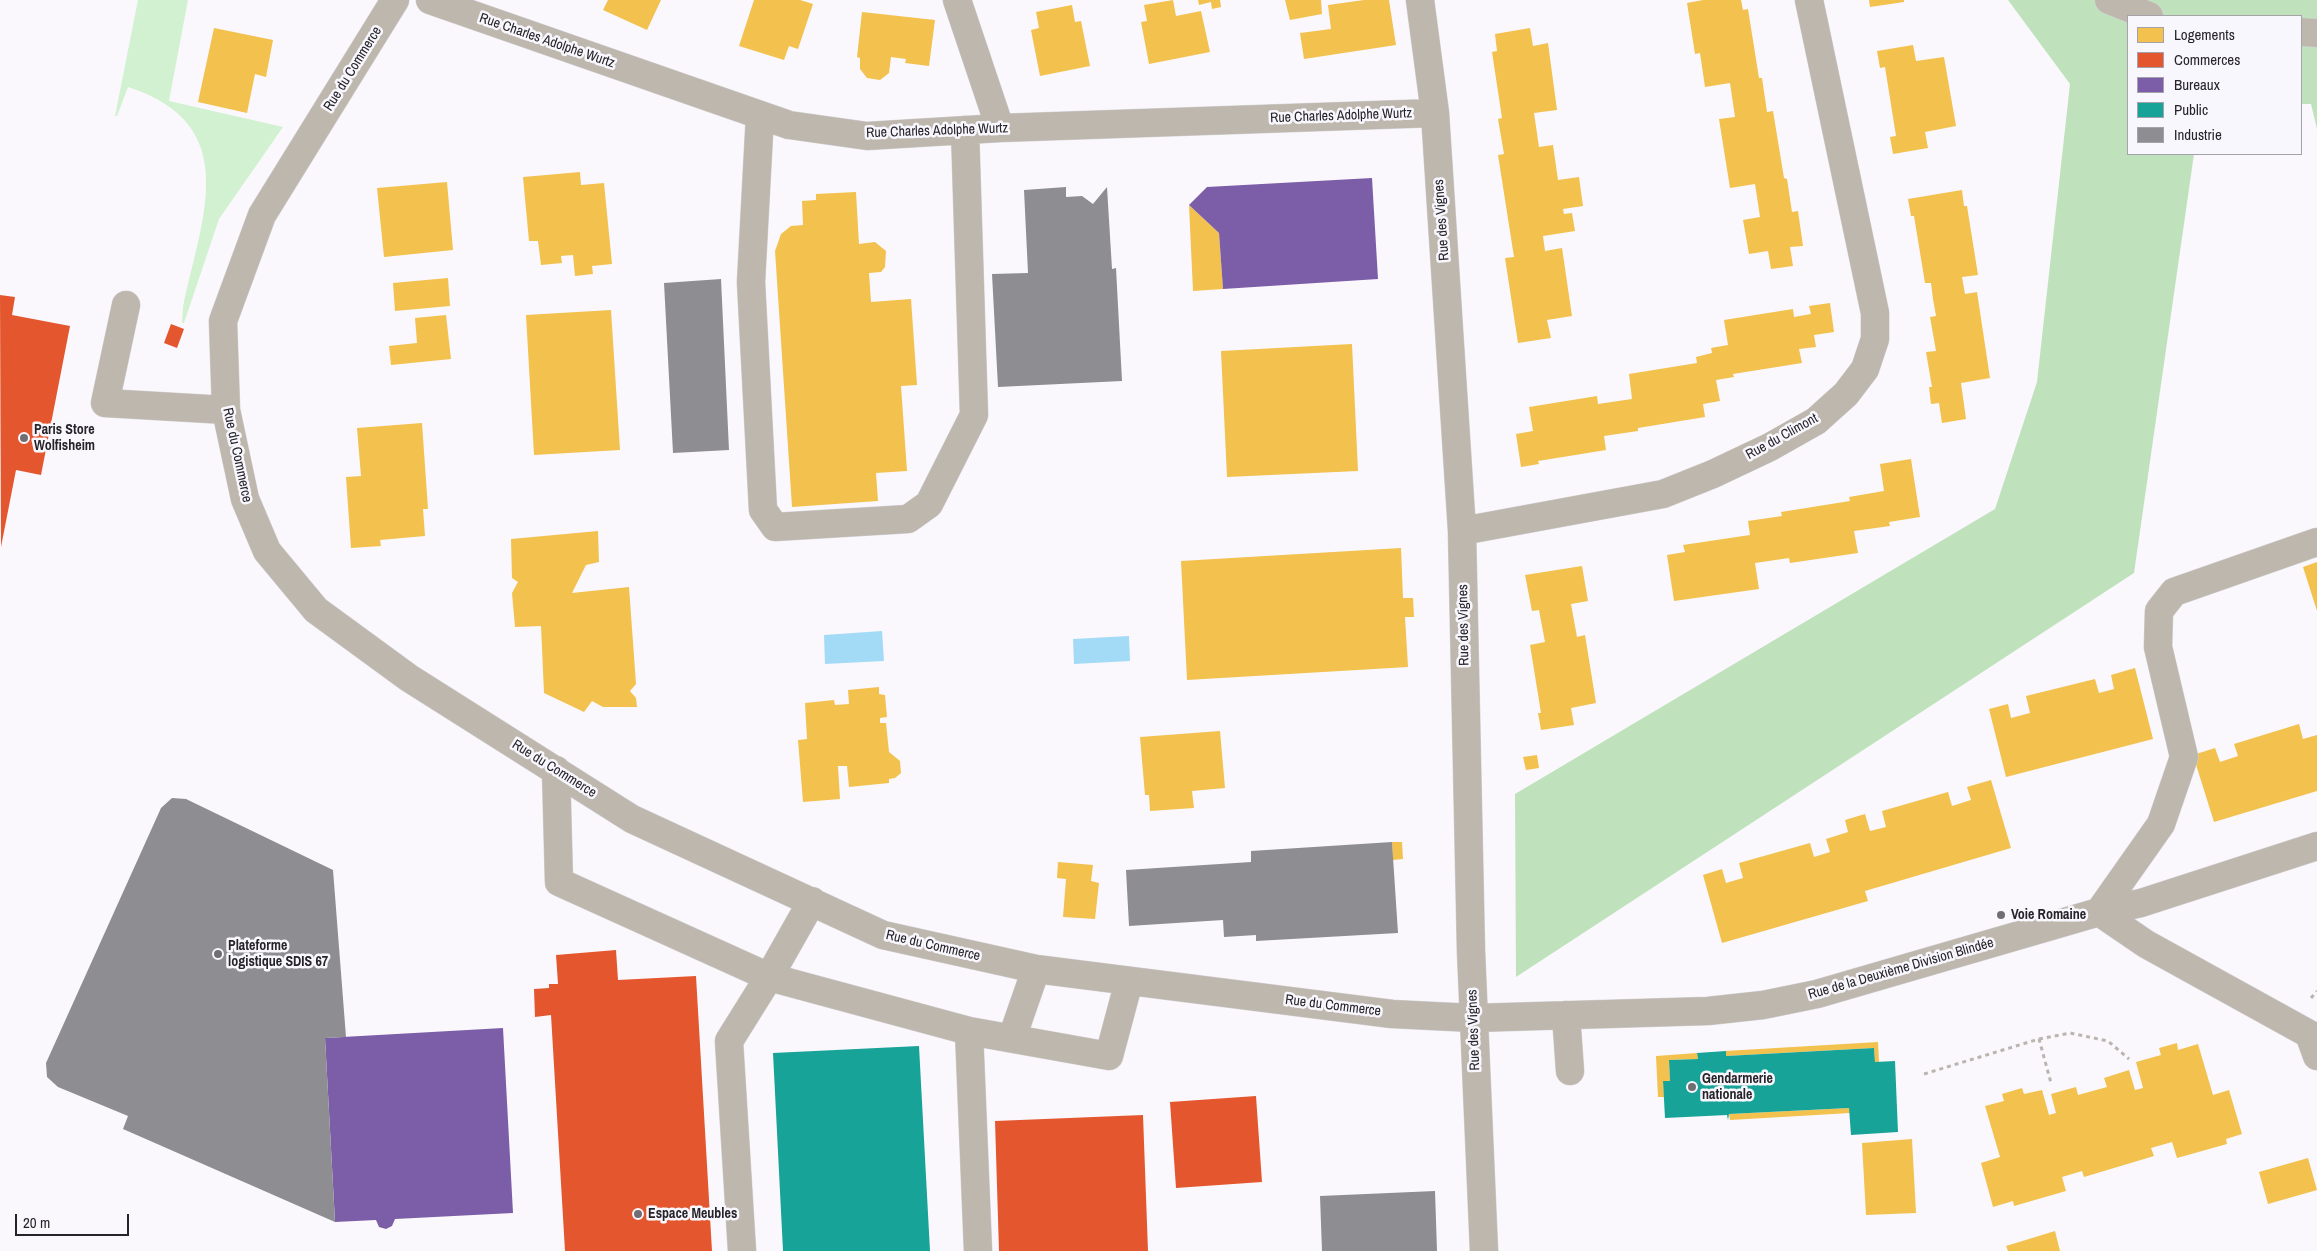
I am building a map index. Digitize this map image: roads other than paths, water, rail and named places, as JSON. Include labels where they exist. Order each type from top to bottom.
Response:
[{"type":"street","name":"Rue du Commerce","points":[[395,0],[262,215],[224,321],[226,410],[245,499],[267,551],[316,610],[409,678],[632,818],[883,935],[1036,969],[1392,1014],[1473,1018]]},
{"type":"street","name":"Rue Charles Adolphe Wurtz","points":[[430,0],[788,125],[867,136],[1000,128],[1435,113]]},
{"type":"street","points":[[957,0],[1000,128]]},
{"type":"street","name":"Rue des Vignes","points":[[1420,0],[1435,113],[1462,531],[1473,1018],[1484,1251]]},
{"type":"street","name":"Rue du Climont","points":[[1462,531],[1663,494],[1713,474],[1770,447],[1816,421],[1846,394],[1865,369],[1875,339],[1875,313],[1809,0]]},
{"type":"street","points":[[2109,0],[2146,15]]},
{"type":"street","points":[[2302,32],[2317,33]]},
{"type":"street","points":[[760,115],[751,282],[763,510],[775,527],[908,519],[928,504],[974,415],[965,130]]},
{"type":"street","points":[[126,305],[105,403],[226,410]]},
{"type":"street","points":[[2317,542],[2174,592],[2159,611],[2158,647],[2184,757],[2161,824],[2099,912],[2146,944],[2309,1034],[2317,1056]]},
{"type":"street","points":[[556,770],[559,882],[769,978],[969,1031],[1109,1056],[1129,981]]},
{"type":"street","name":"Rue de la Deuxième Division Blindée","points":[[1473,1018],[1566,1014],[1708,1012],[1763,1005],[1818,994],[2099,912],[2141,903],[2317,846]]},
{"type":"street","points":[[742,1251],[729,1041],[769,978],[812,902]]},
{"type":"street","points":[[1012,1038],[1036,969]]},
{"type":"street","points":[[1566,1014],[1570,1071]]},
{"type":"street","points":[[969,1031],[978,1251]]},
{"type":"water","points":[[882,631],[884,661],[825,664],[824,635]]},
{"type":"water","points":[[1129,636],[1130,661],[1074,664],[1073,639]]},
{"type":"place","name":"Paris Store Wolfisheim","points":[[24,438]]},
{"type":"place","name":"Voie Romaine","points":[[2001,915]]},
{"type":"place","name":"Plateforme logistique SDIS 67","points":[[218,954]]},
{"type":"place","name":"Gendarmerie nationale","points":[[1692,1087]]},
{"type":"place","name":"Espace Meubles","points":[[638,1214]]}]
